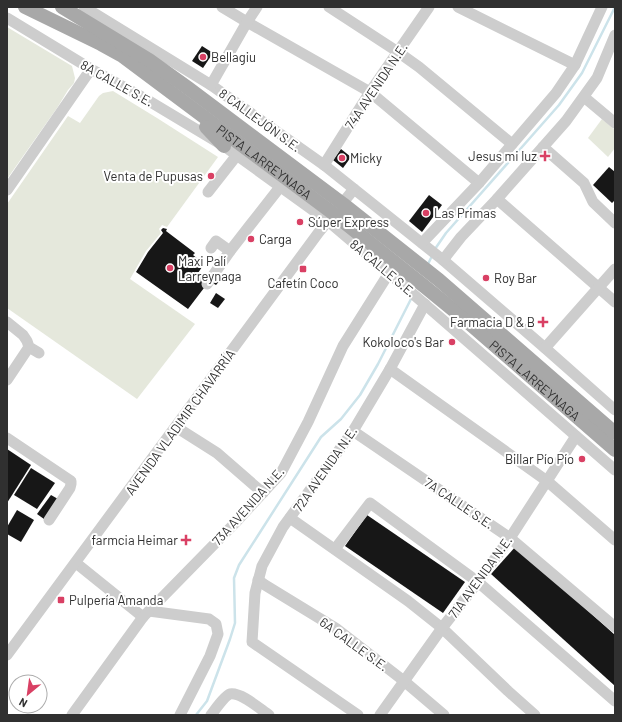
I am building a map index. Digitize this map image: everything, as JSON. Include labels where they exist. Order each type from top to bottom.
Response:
[{"type":"main road","name":"PISTA LARREYNAGA","points":[[25,7],[113,50],[335,213],[420,264],[615,433]]},
{"type":"main road","name":"PISTA LARREYNAGA","points":[[62,7],[149,60],[188,88],[335,213],[417,290],[462,317],[615,450]]},
{"type":"main road","points":[[173,94],[224,146]]},
{"type":"street","name":"8 CALLEJÓN S.E.","points":[[84,7],[210,84],[324,165],[440,257]]},
{"type":"street","points":[[222,7],[370,92],[479,183]]},
{"type":"street","points":[[210,84],[257,7]]},
{"type":"street","points":[[329,7],[419,67],[512,144]]},
{"type":"street","name":"74A AVENIDA N.E.","points":[[324,165],[370,92],[429,7]]},
{"type":"street","points":[[458,7],[575,65]]},
{"type":"street","points":[[425,245],[556,93],[575,65],[602,7]]},
{"type":"street","name":"8A CALLE S.E.","points":[[7,18],[91,69],[144,98],[224,146],[280,187],[335,213],[389,273],[417,290],[615,470]]},
{"type":"street","points":[[615,35],[597,78],[566,121],[497,199],[440,257],[615,410]]},
{"type":"street","points":[[7,190],[91,69]]},
{"type":"street","points":[[584,97],[615,123]]},
{"type":"street","points":[[543,147],[584,183],[593,202],[615,223]]},
{"type":"street","points":[[208,192],[237,155]]},
{"type":"street","points":[[207,284],[230,251],[247,232],[280,187]]},
{"type":"street","name":"AVENIDA VLADIMIR CHAVARRÍA","points":[[7,655],[354,189]]},
{"type":"street","points":[[497,199],[615,302]]},
{"type":"street","points":[[211,248],[216,241],[230,251]]},
{"type":"street","points":[[545,348],[615,269]]},
{"type":"street","name":"73A AVENIDA N.E.","points":[[72,715],[146,614],[236,522],[281,472],[308,422],[343,346],[389,273]]},
{"type":"street","name":"72A AVENIDA N.E.","points":[[358,715],[252,642],[255,593],[262,566],[283,527],[353,431],[390,369],[417,290]]},
{"type":"street","points":[[7,322],[23,335],[29,347],[39,353]]},
{"type":"street","points":[[7,380],[29,347]]},
{"type":"street","points":[[390,369],[547,481],[615,540]]},
{"type":"street","points":[[176,427],[217,453],[263,493]]},
{"type":"street","name":"7A CALLE S.E.","points":[[353,431],[510,538],[615,627]]},
{"type":"street","name":"71A AVENIDA N.E.","points":[[380,715],[442,628],[510,538],[576,436]]},
{"type":"street","points":[[7,438],[71,481],[68,492],[49,520]]},
{"type":"street","points":[[335,549],[370,503],[478,582],[615,702]]},
{"type":"street","points":[[290,518],[408,601],[442,628],[535,715]]},
{"type":"street","points":[[76,563],[146,614],[208,619],[216,624],[218,634],[210,656],[180,715]]},
{"type":"street","name":"6A CALLE S.E.","points":[[258,580],[337,630],[404,681],[444,715]]},
{"type":"street","points":[[211,715],[229,694],[247,699],[269,715]]},
{"type":"shaded area","points":[[7,27],[72,66],[75,78],[74,83],[7,179]]},
{"type":"shaded area","points":[[113,91],[218,157],[167,227],[162,225],[159,229],[161,233],[146,251],[130,279],[195,324],[137,399],[7,308],[7,204],[68,116],[80,123],[99,96],[103,93]]},
{"type":"shaded area","points":[[602,119],[615,130],[615,148],[608,157],[588,138]]},
{"type":"building","name":"Bellagiu","points":[[202,46],[213,53],[203,68],[192,61]]},
{"type":"building","name":"Micky","points":[[341,149],[351,157],[343,168],[333,160]]},
{"type":"building","points":[[609,167],[615,172],[615,200],[612,203],[593,185]]},
{"type":"building","name":"Las Primas","points":[[429,195],[442,205],[422,232],[409,221]]},
{"type":"building","name":"Maxi Palí Larreynaga","points":[[163,228],[167,229],[166,231],[195,253],[193,255],[204,264],[196,276],[199,278],[200,276],[208,280],[207,284],[188,309],[136,272],[148,252],[163,233],[161,230]]},
{"type":"building","points":[[217,274],[222,278],[216,285],[211,282]]},
{"type":"building","points":[[216,293],[225,299],[218,308],[210,303]]},
{"type":"building","points":[[7,449],[31,465],[7,503]]},
{"type":"building","points":[[31,468],[55,483],[37,509],[14,495]]},
{"type":"building","points":[[51,495],[58,499],[44,519],[37,514]]},
{"type":"building","points":[[17,510],[34,520],[21,542],[7,534],[7,527]]},
{"type":"building","points":[[367,515],[465,582],[443,613],[345,546]]},
{"type":"building","points":[[516,546],[615,635],[615,686],[491,574]]},
{"type":"waterway","points":[[435,249],[446,233],[559,105],[582,73],[615,7]]},
{"type":"waterway","points":[[427,266],[432,256]]},
{"type":"waterway","points":[[196,715],[207,701],[235,623],[234,578],[239,565],[321,437],[341,419],[360,395],[378,364],[412,297]]},
{"type":"place","name":"Bellagiu","points":[[203,57]]},
{"type":"place","name":"Jesus mi luz","points":[[545,156]]},
{"type":"place","name":"Micky","points":[[342,158]]},
{"type":"place","name":"Venta de Pupusas","points":[[211,176]]},
{"type":"place","name":"Las Primas","points":[[426,213]]},
{"type":"place","name":"Súper Express","points":[[300,222]]},
{"type":"place","name":"Carga","points":[[251,239]]},
{"type":"place","name":"Maxi Palí Larreynaga","points":[[170,268]]},
{"type":"place","name":"Cafetín Coco","points":[[303,269]]},
{"type":"place","name":"Roy Bar","points":[[486,278]]},
{"type":"place","name":"Farmacia D & B","points":[[543,322]]},
{"type":"place","name":"Kokoloco's Bar","points":[[452,342]]},
{"type":"place","name":"Billar Pío Pío","points":[[582,459]]},
{"type":"place","name":"farmcia Heimar","points":[[186,540]]},
{"type":"place","name":"Pulpería Amanda","points":[[61,600]]}]
